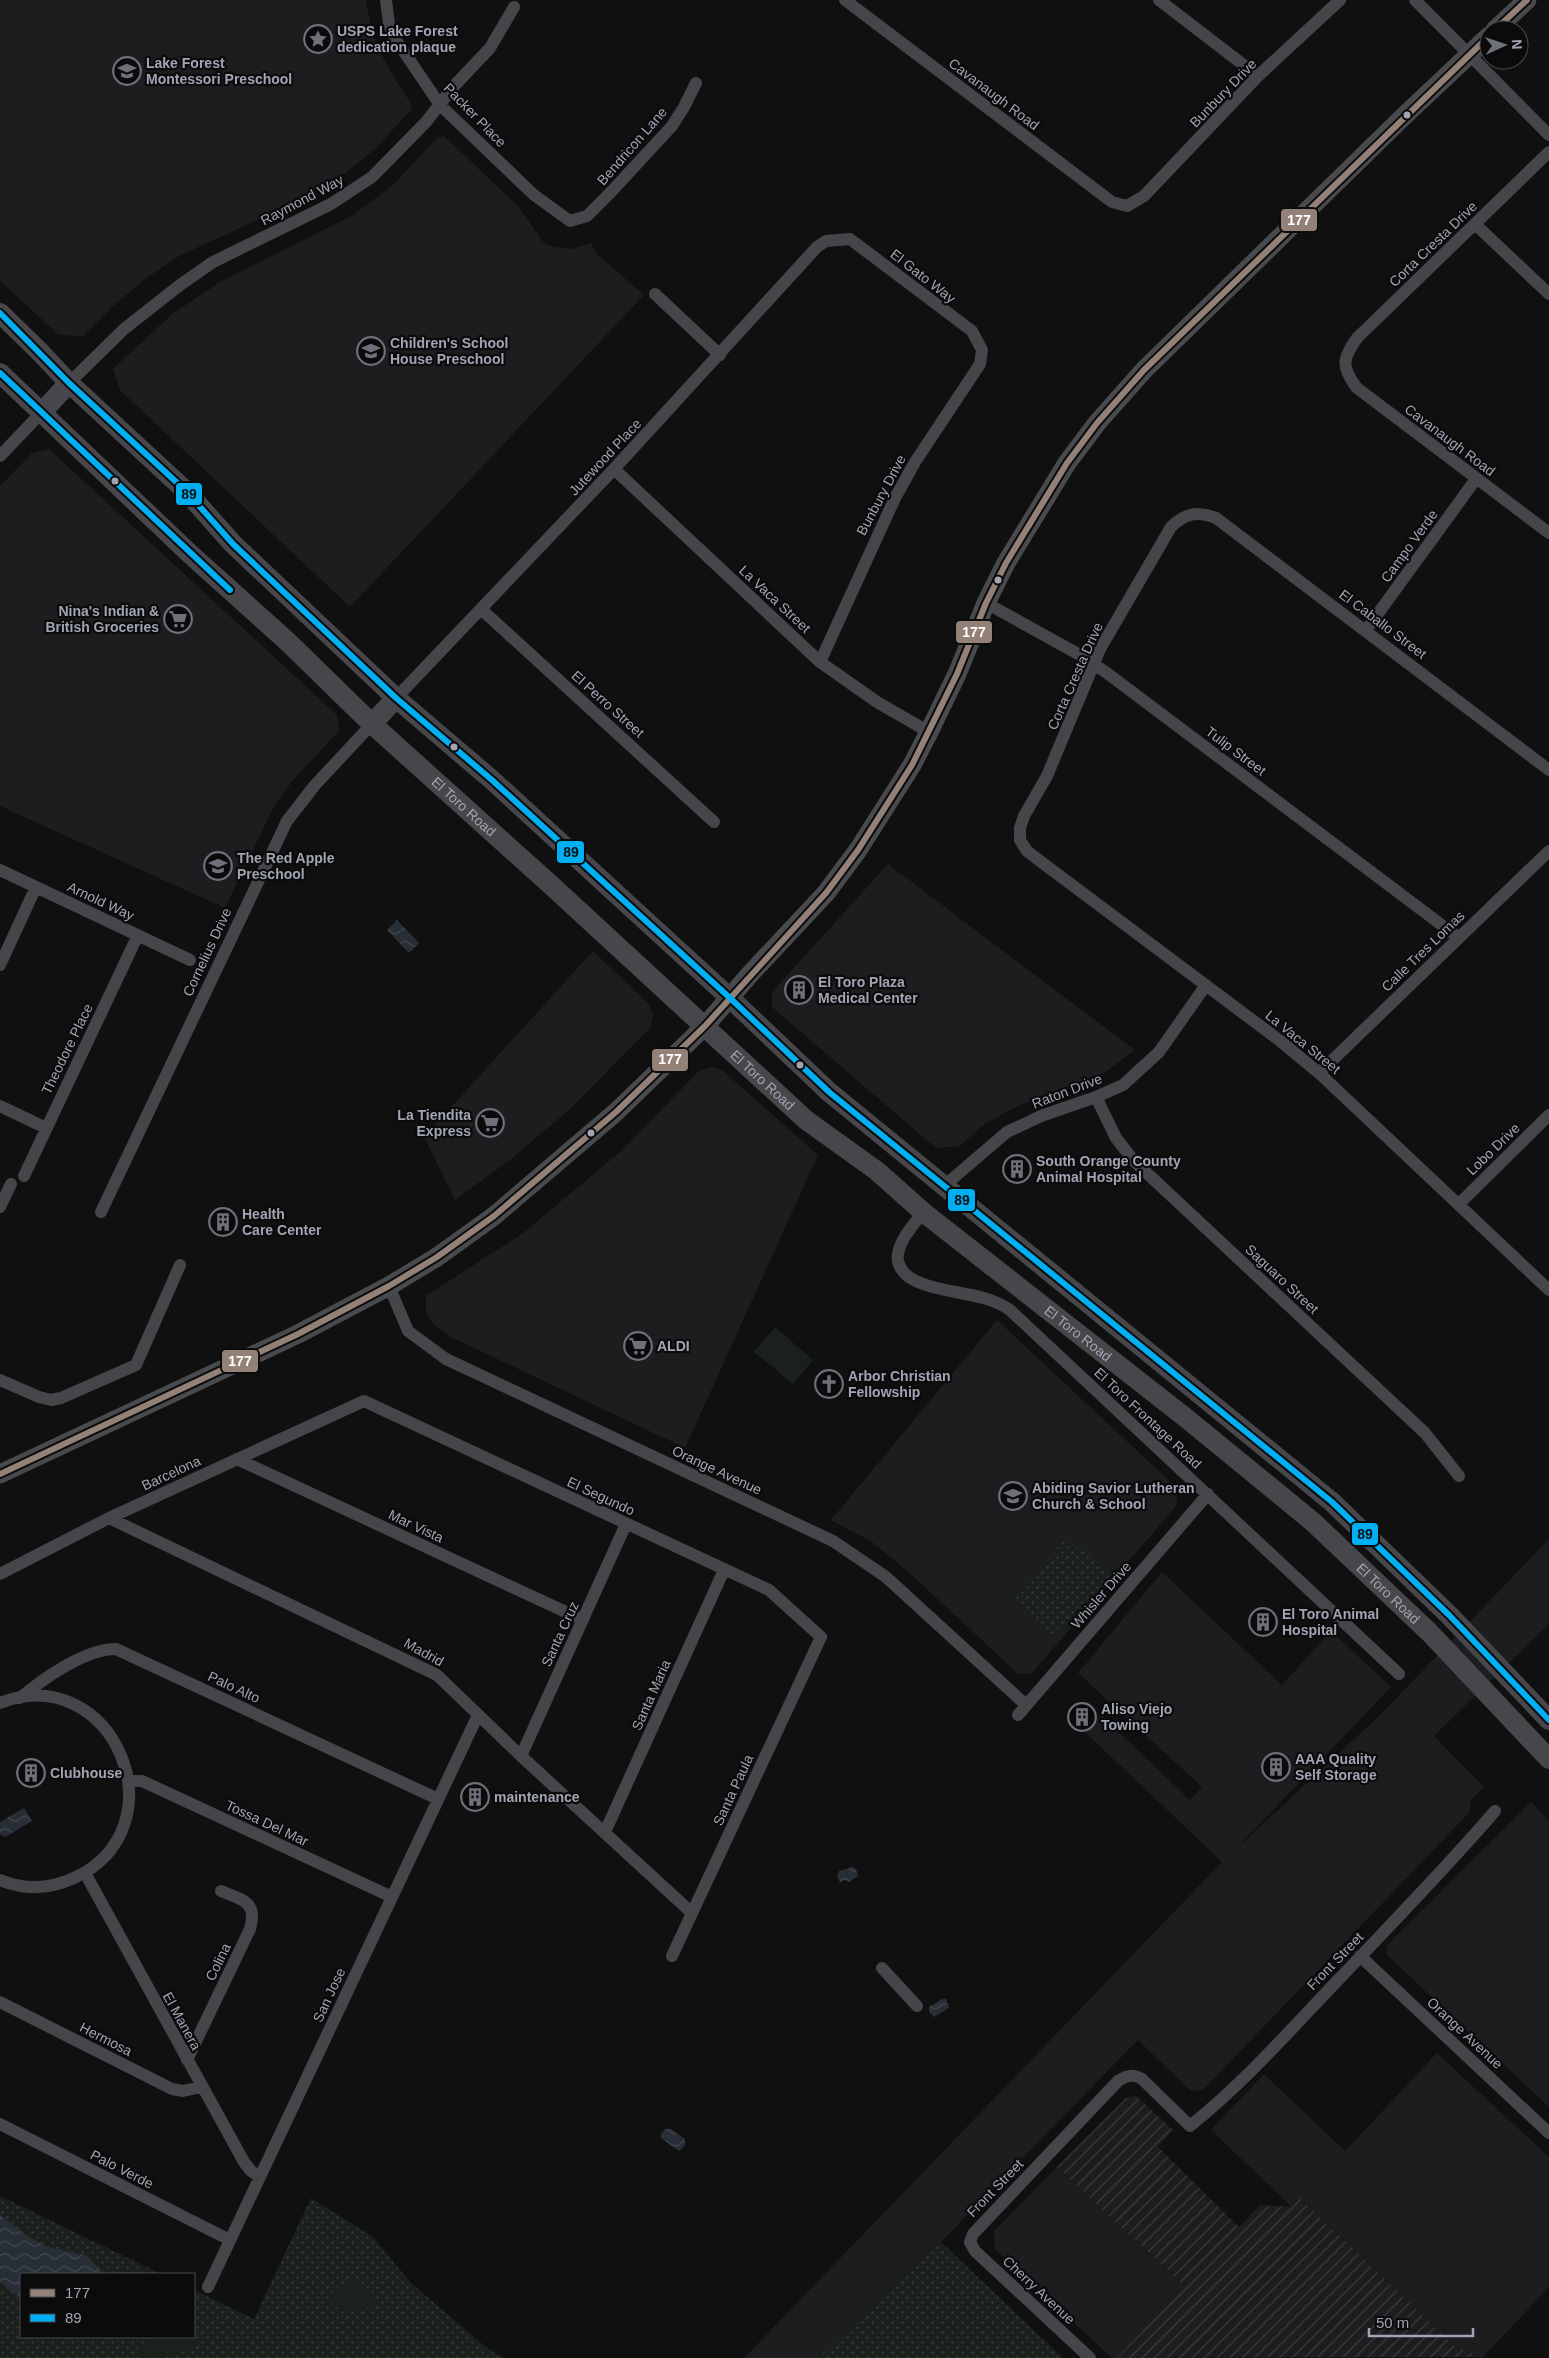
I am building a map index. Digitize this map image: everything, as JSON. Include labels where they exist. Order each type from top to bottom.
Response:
[{"type":"main road","points":[[1506,20],[1527,0]]},
{"type":"main road","points":[[0,1474],[298,1334],[389,1286],[436,1258],[500,1211],[616,1112],[706,1026],[832,886],[892,796],[929,732],[957,674],[986,603],[1006,563],[1066,463],[1097,423],[1144,370],[1479,46]]},
{"type":"main road","name":"El Toro Road","points":[[0,313],[69,383],[186,491],[233,544],[396,698],[492,780],[730,998],[829,1092],[1332,1502],[1449,1615],[1549,1720]]},
{"type":"main road","name":"El Toro Road","points":[[0,373],[189,553],[288,642],[372,724],[706,1026],[806,1120],[877,1172],[923,1212],[1186,1418],[1313,1522],[1430,1633],[1549,1759]]},
{"type":"main road","points":[[41,413],[69,383]]},
{"type":"main road","points":[[372,724],[396,698]]},
{"type":"main road","points":[[923,1212],[944,1186]]},
{"type":"street","name":"Packer Place","points":[[386,0],[389,24],[394,37],[440,105],[534,195],[570,221],[579,220]]},
{"type":"street","name":"Cavanaugh Road","points":[[845,0],[1112,202],[1127,206]]},
{"type":"street","points":[[1159,0],[1258,76]]},
{"type":"street","name":"Bunbury Drive","points":[[1127,206],[1144,196],[1258,76],[1340,0]]},
{"type":"street","points":[[1415,0],[1549,135]]},
{"type":"street","name":"Raymond Way","points":[[69,383],[124,329],[213,262],[331,204],[372,177],[387,164],[490,48],[514,7]]},
{"type":"street","name":"Bendricon Lane","points":[[579,220],[587,216],[611,192],[672,126],[696,83]]},
{"type":"street","name":"Corta Cresta Drive","points":[[1345,362],[1349,348],[1357,338],[1476,225],[1549,152]]},
{"type":"street","points":[[1476,225],[1549,294]]},
{"type":"street","name":"El Gato Way","points":[[836,239],[850,239],[972,331],[982,350]]},
{"type":"street","name":"Jutewood Place","points":[[396,698],[614,469],[817,247],[826,241],[836,239]]},
{"type":"street","points":[[656,294],[720,355]]},
{"type":"street","name":"Bunbury Drive","points":[[820,662],[895,498],[915,462],[980,364],[982,350]]},
{"type":"street","name":"Cavanaugh Road","points":[[1345,362],[1348,376],[1357,388],[1549,533]]},
{"type":"street","points":[[0,456],[41,413]]},
{"type":"street","name":"La Vaca Street","points":[[614,469],[820,662],[877,702],[929,732]]},
{"type":"street","name":"Campo Verde","points":[[1366,630],[1476,479]]},
{"type":"street","name":"Corta Cresta Drive","points":[[1020,840],[1020,828],[1024,816],[1047,776],[1093,665],[1126,602],[1171,528],[1184,516],[1194,513]]},
{"type":"street","name":"El Caballo Street","points":[[1194,513],[1216,518],[1549,770]]},
{"type":"street","name":"Tulip Street","points":[[986,603],[1062,644],[1093,665],[1459,938]]},
{"type":"street","name":"El Perro Street","points":[[481,609],[714,822]]},
{"type":"street","name":"Cornelius Drive","points":[[101,1212],[287,821],[315,785],[372,724]]},
{"type":"street","name":"La Vaca Street","points":[[1020,840],[1027,851],[1279,1040],[1319,1073],[1549,1290]]},
{"type":"street","name":"Calle Tres Lomas","points":[[1319,1073],[1549,851]]},
{"type":"street","name":"Arnold Way","points":[[0,870],[190,960]]},
{"type":"street","points":[[0,965],[36,887]]},
{"type":"street","name":"Theodore Place","points":[[24,1176],[138,935]]},
{"type":"street","name":"Raton Drive","points":[[944,1186],[1007,1132],[1040,1116],[1096,1097],[1122,1085],[1159,1052],[1206,985]]},
{"type":"street","name":"Saguaro Street","points":[[1096,1097],[1116,1138],[1134,1161],[1425,1433],[1459,1476]]},
{"type":"street","points":[[0,1106],[46,1128]]},
{"type":"street","name":"Lobo Drive","points":[[1459,1204],[1549,1115]]},
{"type":"street","points":[[0,1207],[11,1184]]},
{"type":"street","name":"El Toro Frontage Road","points":[[923,1212],[905,1237],[898,1252],[898,1260],[904,1274],[920,1282],[996,1302],[1010,1310],[1399,1674]]},
{"type":"street","points":[[0,1380],[51,1400],[61,1398],[136,1364],[180,1265]]},
{"type":"street","name":"Orange Avenue","points":[[389,1286],[408,1331],[446,1359],[833,1541],[886,1576],[1026,1705]]},
{"type":"street","name":"Barcelona","points":[[0,1574],[109,1518],[358,1403]]},
{"type":"street","name":"El Segundo","points":[[358,1403],[371,1404],[769,1590],[821,1637]]},
{"type":"street","name":"Mar Vista","points":[[238,1459],[583,1620]]},
{"type":"street","name":"Whisler Drive","points":[[1018,1715],[1208,1494]]},
{"type":"street","name":"Madrid","points":[[109,1518],[438,1675],[520,1756],[692,1913]]},
{"type":"street","name":"Santa Cruz","points":[[520,1756],[626,1524]]},
{"type":"street","name":"Santa Maria","points":[[605,1832],[724,1570]]},
{"type":"street","name":"Santa Paula","points":[[672,1956],[821,1637]]},
{"type":"street","name":"Palo Alto","points":[[20,1698],[44,1678],[94,1653],[106,1649],[116,1649],[438,1799]]},
{"type":"street","points":[[0,1703],[36,1696],[65,1702],[92,1716],[104,1726],[117,1745],[126,1766],[129,1781],[128,1812],[120,1833],[108,1853],[85,1873],[62,1884],[38,1888],[13,1885],[0,1880]]},
{"type":"street","name":"San Jose","points":[[208,2287],[478,1715]]},
{"type":"street","name":"Tossa Del Mar","points":[[129,1781],[142,1781],[392,1897]]},
{"type":"street","name":"Front Street","points":[[970,2242],[978,2226],[1118,2081],[1132,2075],[1142,2080],[1190,2126],[1276,2045],[1459,1854],[1496,1810]]},
{"type":"street","name":"El Manera","points":[[85,1873],[201,2087],[244,2162],[251,2171],[260,2177]]},
{"type":"street","name":"Colina","points":[[187,2060],[250,1929],[253,1919],[253,1910],[249,1904],[221,1891]]},
{"type":"street","name":"Orange Avenue","points":[[1360,1956],[1549,2133]]},
{"type":"street","points":[[882,1968],[917,2006]]},
{"type":"street","name":"Hermosa","points":[[0,2002],[172,2089],[182,2090],[201,2087]]},
{"type":"street","name":"Palo Verde","points":[[0,2124],[230,2240]]},
{"type":"street","name":"Cherry Avenue","points":[[970,2242],[975,2251],[1090,2358]]},
{"type":"shaded area","points":[[0,0],[366,0],[371,29],[380,52],[411,103],[412,109],[375,149],[344,174],[257,220],[179,256],[145,279],[112,307],[82,337],[58,334],[0,281]]},
{"type":"shaded area","points":[[444,136],[518,206],[544,243],[554,247],[573,249],[591,243],[597,254],[644,295],[350,607],[120,390],[113,369],[172,314],[222,281],[353,215],[392,186],[437,138]]},
{"type":"shaded area","points":[[49,449],[337,715],[339,731],[294,779],[274,806],[225,908],[0,806],[0,486],[32,453]]},
{"type":"shaded area","points":[[888,864],[1135,1050],[1104,1073],[1024,1103],[1002,1114],[982,1126],[960,1146],[936,1148],[772,1007],[772,992]]},
{"type":"shaded area","points":[[593,951],[648,1003],[653,1015],[650,1028],[569,1110],[511,1159],[455,1200],[424,1137]]},
{"type":"shaded area","points":[[711,1067],[722,1070],[818,1155],[685,1448],[451,1337],[434,1325],[426,1313],[426,1296],[523,1233],[620,1152],[699,1071]]},
{"type":"shaded area","name":"Abiding Savior Lutheran Church & School","points":[[997,1320],[1176,1487],[1177,1505],[1032,1673],[1018,1674],[913,1576],[872,1542],[831,1520]]},
{"type":"shaded area","points":[[775,1327],[813,1360],[793,1384],[754,1352]]},
{"type":"shaded area","points":[[1066,1537],[1081,1551],[1084,1548],[1112,1573],[1056,1637],[1014,1599]]},
{"type":"shaded area","points":[[1549,1539],[1549,1624],[1434,1736],[1484,1787],[1471,1800],[1469,1813],[1203,2090],[1191,2091],[1138,2040],[941,2242],[817,2358],[744,2358],[1222,1862],[1084,1731],[1101,1715],[1190,1800],[1202,1787],[1078,1673],[1162,1572],[1282,1685],[1331,1631],[1391,1687],[1234,1851],[1380,1715]]},
{"type":"shaded area","points":[[1531,1802],[1549,1821],[1549,2107],[1387,1955],[1387,1946],[1390,1942]]},
{"type":"shaded area","points":[[1437,2053],[1549,2157],[1549,2287],[1483,2357],[1457,2348],[1300,2198],[1292,2207],[1211,2130],[1264,2074],[1345,2151]]},
{"type":"shaded area","points":[[1136,2096],[1173,2130],[1158,2147],[1239,2227],[1260,2205],[1292,2207],[1300,2198],[1457,2348],[1483,2357],[1117,2358],[1184,2286],[1057,2167],[1126,2098]]},
{"type":"shaded area","points":[[1057,2167],[1184,2286],[1117,2358],[1112,2358],[995,2249],[994,2231]]},
{"type":"shaded area","points":[[0,2196],[159,2273],[20,2273],[20,2338],[195,2338],[195,2290],[254,2319],[311,2198],[373,2237],[411,2283],[487,2348],[504,2358],[0,2358]]},
{"type":"shaded area","points":[[941,2242],[1063,2358],[817,2358]]},
{"type":"shaded area","points":[[351,2281],[365,2286],[371,2291],[376,2297],[375,2306],[340,2308],[333,2303],[331,2299],[334,2291],[342,2284]]},
{"type":"shaded area","points":[[159,2338],[194,2338],[194,2343],[182,2352],[175,2354],[138,2358],[138,2350],[150,2340]]},
{"type":"water","points":[[397,920],[419,943],[409,953],[387,930]]},
{"type":"water","points":[[24,1808],[32,1821],[5,1837],[0,1834],[0,1822]]},
{"type":"water","points":[[853,1867],[856,1869],[858,1876],[849,1882],[845,1880],[840,1882],[837,1876],[839,1871]]},
{"type":"water","points":[[942,1999],[946,1999],[949,2008],[934,2017],[929,2012],[929,2007]]},
{"type":"water","points":[[665,2129],[671,2129],[685,2139],[685,2145],[679,2151],[661,2138],[661,2134]]},
{"type":"water","points":[[0,2215],[27,2236],[49,2247],[87,2256],[103,2273],[20,2273],[20,2297],[12,2293],[0,2281]]},
{"type":"transit line","name":"177","points":[[1506,20],[1527,0]]},
{"type":"transit line","name":"177","points":[[0,1474],[298,1334],[389,1286],[437,1257],[494,1216],[616,1112],[705,1026],[826,893],[858,850],[912,765],[957,674],[986,603],[1006,563],[1067,463],[1097,423],[1144,370],[1479,46]]},
{"type":"transit line","name":"89","points":[[0,313],[69,383],[186,491],[233,544],[396,698],[492,780],[730,998],[829,1092],[1332,1502],[1449,1615],[1549,1720]]},
{"type":"transit line","name":"89","points":[[0,373],[230,590]]},
{"type":"place","name":"USPS Lake Forest dedication plaque","points":[[318,39]]},
{"type":"place","name":"Lake Forest Montessori Preschool","points":[[127,71]]},
{"type":"place","name":"Children's School House Preschool","points":[[371,351]]},
{"type":"place","name":"Nina's Indian & British Groceries","points":[[178,619]]},
{"type":"place","name":"The Red Apple Preschool","points":[[218,866]]},
{"type":"place","name":"El Toro Plaza Medical Center","points":[[799,990]]},
{"type":"place","name":"La Tiendita Express","points":[[490,1123]]},
{"type":"place","name":"South Orange County Animal Hospital","points":[[1017,1169]]},
{"type":"place","name":"Health Care Center","points":[[223,1222]]},
{"type":"place","name":"ALDI","points":[[638,1346]]},
{"type":"place","name":"Arbor Christian Fellowship","points":[[829,1384]]},
{"type":"place","name":"Abiding Savior Lutheran Church & School","points":[[1013,1496]]},
{"type":"place","name":"El Toro Animal Hospital","points":[[1263,1622]]},
{"type":"place","name":"Aliso Viejo Towing","points":[[1082,1717]]},
{"type":"place","name":"AAA Quality Self Storage","points":[[1276,1767]]},
{"type":"place","name":"Clubhouse","points":[[31,1773]]},
{"type":"place","name":"maintenance","points":[[475,1797]]}]
